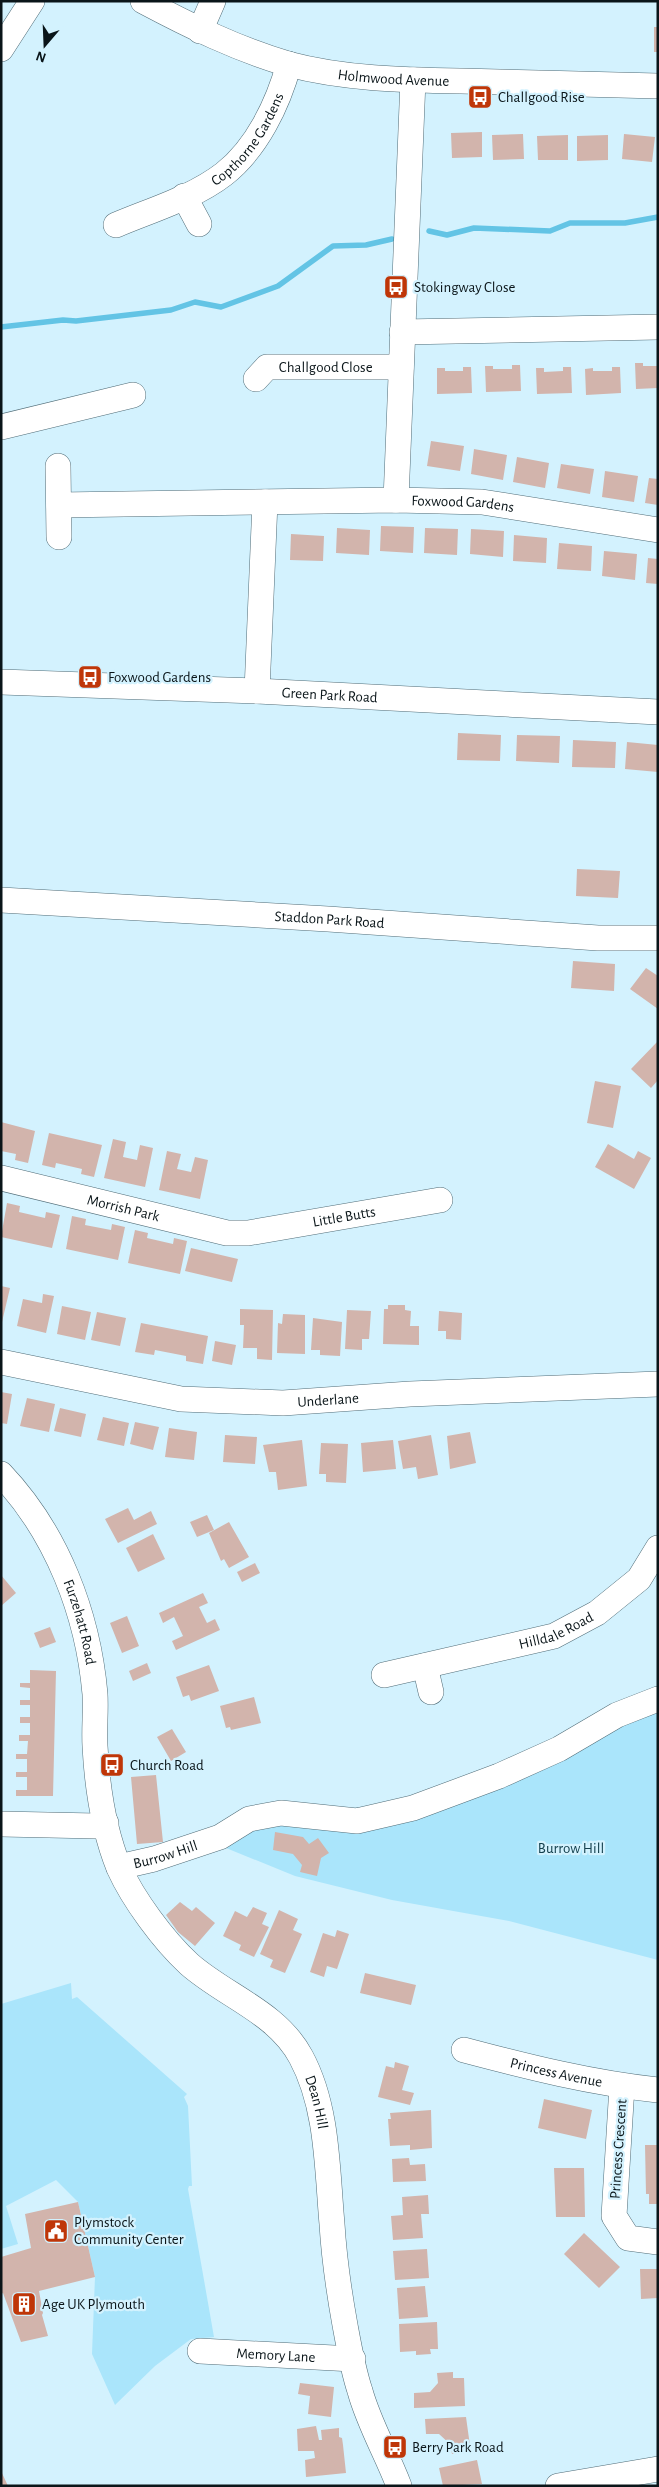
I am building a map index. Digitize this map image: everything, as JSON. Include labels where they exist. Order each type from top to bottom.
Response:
[{"type":"street","points":[[1,49],[32,1]]},
{"type":"street","name":"Holmwood Avenue","points":[[143,1],[200,31],[243,49],[290,64],[342,74],[414,80],[658,86]]},
{"type":"street","points":[[200,31],[213,1]]},
{"type":"street","name":"Copthorne Gardens","points":[[116,225],[184,196],[223,174],[248,152],[282,89],[290,64]]},
{"type":"street","points":[[396,500],[414,80]]},
{"type":"street","points":[[184,196],[199,224]]},
{"type":"street","points":[[402,332],[658,327]]},
{"type":"street","name":"Challgood Close","points":[[256,379],[267,367],[401,367]]},
{"type":"street","points":[[1,427],[132,395]]},
{"type":"street","points":[[58,466],[59,537]]},
{"type":"street","name":"Foxwood Gardens","points":[[59,505],[396,500],[482,502],[658,530]]},
{"type":"street","points":[[256,691],[265,502]]},
{"type":"street","name":"Green Park Road","points":[[1,682],[256,691],[658,712]]},
{"type":"street","name":"Staddon Park Road","points":[[1,900],[318,918],[598,938],[658,938]]},
{"type":"street","name":"Morrish Park","points":[[1,1178],[226,1233],[248,1233]]},
{"type":"street","name":"Little Butts","points":[[248,1233],[440,1200]]},
{"type":"street","name":"Underlane","points":[[1,1362],[181,1399],[282,1403],[419,1394],[658,1384]]},
{"type":"street","name":"Furzehatt Road","points":[[1,1474],[23,1497],[51,1543],[70,1582],[84,1626],[95,1695],[95,1746],[100,1790]]},
{"type":"street","name":"Hilldale Road","points":[[384,1675],[554,1636],[597,1613],[639,1579],[658,1548]]},
{"type":"street","points":[[425,1666],[431,1692]]},
{"type":"street","name":"Burrow Hill","points":[[119,1868],[154,1859],[220,1837],[249,1819],[281,1813],[356,1821],[414,1808],[560,1749],[617,1715],[658,1699]]},
{"type":"street","name":"Dean Hill","points":[[100,1790],[106,1823],[119,1868],[139,1906],[189,1964],[275,2024],[300,2056],[312,2084],[326,2140],[332,2228],[345,2326],[360,2393],[399,2486]]},
{"type":"street","points":[[1,1824],[21,1822],[96,1826],[106,1823]]},
{"type":"street","name":"Princess Avenue","points":[[479,2048],[542,2070],[622,2086],[658,2090]]},
{"type":"street","name":"Princess Crescent","points":[[622,2086],[614,2216],[628,2238],[658,2242]]},
{"type":"street","name":"Memory Lane","points":[[200,2351],[353,2359]]},
{"type":"street","points":[[558,2486],[658,2469]]},
{"type":"green space","name":"Burrow Hill","points":[[658,1708],[658,1960],[509,1921],[392,1900],[295,1876],[226,1848],[261,1826],[284,1821],[336,1826]]},
{"type":"green space","points":[[71,1983],[72,1999],[77,1997],[187,2094],[184,2097],[188,2106],[192,2186],[189,2186],[188,2189],[214,2337],[191,2339],[155,2366],[115,2405],[92,2354],[95,2277],[78,2202],[56,2180],[6,2206],[18,2244],[1,2249],[1,2004]]},
{"type":"building","points":[[654,27],[658,27],[658,52],[654,52]]},
{"type":"building","points":[[482,132],[482,157],[452,158],[451,133]]},
{"type":"building","points":[[523,134],[524,159],[493,160],[492,135]]},
{"type":"building","points":[[624,134],[655,137],[652,162],[622,159]]},
{"type":"building","points":[[568,135],[568,160],[538,160],[537,136]]},
{"type":"building","points":[[608,135],[608,160],[577,161],[577,136]]},
{"type":"building","points":[[635,363],[643,363],[643,366],[658,366],[658,388],[636,389]]},
{"type":"building","points":[[512,365],[520,365],[521,391],[486,392],[485,366],[493,366],[493,369],[512,369]]},
{"type":"building","points":[[463,367],[471,367],[472,393],[437,394],[437,368],[445,368],[445,371],[463,371]]},
{"type":"building","points":[[563,367],[571,367],[572,393],[537,394],[536,368],[544,368],[544,372],[563,371]]},
{"type":"building","points":[[612,367],[620,367],[621,393],[586,395],[585,369],[593,368],[593,371],[612,371]]},
{"type":"building","points":[[431,441],[464,446],[460,471],[427,466]]},
{"type":"building","points":[[474,449],[507,455],[503,480],[471,474]]},
{"type":"building","points":[[517,457],[549,463],[545,488],[513,482]]},
{"type":"building","points":[[561,464],[594,469],[590,494],[557,488]]},
{"type":"building","points":[[605,471],[638,476],[634,502],[602,497]]},
{"type":"building","points":[[649,478],[658,479],[658,505],[645,503]]},
{"type":"building","points":[[381,526],[414,527],[413,553],[380,551]]},
{"type":"building","points":[[337,528],[370,530],[369,555],[336,553]]},
{"type":"building","points":[[425,528],[458,529],[457,555],[424,553]]},
{"type":"building","points":[[471,529],[504,531],[503,557],[470,554]]},
{"type":"building","points":[[291,534],[324,536],[323,561],[290,560]]},
{"type":"building","points":[[514,535],[547,538],[546,563],[513,561]]},
{"type":"building","points":[[559,543],[592,546],[591,571],[557,569]]},
{"type":"building","points":[[604,551],[637,554],[635,580],[602,576]]},
{"type":"building","points":[[648,558],[658,559],[658,584],[646,583]]},
{"type":"building","points":[[458,733],[501,735],[500,761],[457,760]]},
{"type":"building","points":[[517,735],[560,736],[559,763],[516,761]]},
{"type":"building","points":[[573,740],[616,742],[615,768],[572,767]]},
{"type":"building","points":[[627,742],[658,745],[658,772],[625,769]]},
{"type":"building","points":[[577,869],[620,871],[618,898],[576,896]]},
{"type":"building","points":[[573,961],[615,964],[614,991],[571,988]]},
{"type":"building","points":[[646,968],[658,976],[658,1009],[630,989]]},
{"type":"building","points":[[658,1041],[658,1080],[651,1088],[631,1069]]},
{"type":"building","points":[[595,1081],[621,1086],[613,1128],[587,1123]]},
{"type":"building","points":[[1,1122],[35,1131],[28,1163],[15,1160],[16,1154],[1,1151]]},
{"type":"building","points":[[49,1133],[102,1145],[94,1177],[81,1174],[82,1169],[56,1163],[55,1168],[42,1165]]},
{"type":"building","points":[[113,1139],[126,1142],[123,1157],[137,1160],[140,1145],[153,1148],[145,1187],[104,1178]]},
{"type":"building","points":[[608,1144],[634,1159],[638,1151],[651,1158],[634,1189],[595,1167]]},
{"type":"building","points":[[167,1151],[181,1154],[177,1169],[191,1172],[195,1157],[208,1160],[200,1199],[159,1190]]},
{"type":"building","points":[[7,1203],[20,1206],[19,1212],[45,1218],[46,1212],[60,1215],[52,1248],[1,1237]]},
{"type":"building","points":[[72,1216],[86,1219],[85,1225],[111,1230],[112,1224],[125,1227],[118,1260],[66,1249]]},
{"type":"building","points":[[135,1230],[148,1233],[147,1238],[173,1244],[174,1238],[187,1241],[180,1274],[128,1263]]},
{"type":"building","points":[[191,1248],[238,1259],[232,1282],[185,1271]]},
{"type":"building","points":[[1,1286],[10,1288],[2,1322],[1,1322]]},
{"type":"building","points":[[43,1294],[54,1296],[46,1333],[17,1326],[23,1299],[42,1303]]},
{"type":"building","points":[[388,1305],[405,1305],[405,1310],[411,1311],[410,1326],[419,1326],[419,1345],[383,1344],[384,1309],[388,1309]]},
{"type":"building","points":[[62,1306],[91,1312],[85,1340],[57,1334]]},
{"type":"building","points":[[240,1309],[273,1310],[272,1360],[257,1359],[257,1348],[243,1348],[244,1325],[240,1325]]},
{"type":"building","points":[[347,1310],[371,1311],[369,1339],[362,1339],[362,1350],[345,1349]]},
{"type":"building","points":[[439,1311],[462,1313],[461,1340],[446,1339],[446,1331],[438,1331]]},
{"type":"building","points":[[97,1312],[126,1318],[120,1346],[91,1340]]},
{"type":"building","points":[[283,1314],[305,1315],[305,1354],[277,1353],[278,1323],[282,1324]]},
{"type":"building","points":[[313,1318],[342,1322],[340,1356],[320,1355],[320,1350],[311,1350]]},
{"type":"building","points":[[141,1323],[208,1336],[203,1364],[186,1361],[186,1356],[155,1350],[154,1355],[135,1352]]},
{"type":"building","points":[[215,1341],[236,1345],[232,1365],[212,1361]]},
{"type":"building","points":[[1,1392],[12,1394],[7,1424],[1,1423]]},
{"type":"building","points":[[27,1398],[55,1404],[49,1432],[20,1426]]},
{"type":"building","points":[[60,1408],[86,1414],[81,1437],[54,1431]]},
{"type":"building","points":[[103,1417],[129,1423],[124,1446],[97,1440]]},
{"type":"building","points":[[135,1422],[159,1427],[153,1450],[130,1444]]},
{"type":"building","points":[[169,1428],[197,1432],[194,1460],[165,1457]]},
{"type":"building","points":[[470,1432],[476,1463],[450,1469],[447,1436]]},
{"type":"building","points":[[225,1435],[257,1437],[255,1464],[223,1462]]},
{"type":"building","points":[[431,1435],[438,1475],[418,1479],[416,1467],[403,1469],[398,1441]]},
{"type":"building","points":[[302,1440],[307,1486],[278,1490],[276,1472],[269,1472],[263,1445]]},
{"type":"building","points":[[393,1440],[396,1469],[363,1472],[361,1443]]},
{"type":"building","points":[[321,1443],[348,1444],[346,1483],[326,1482],[326,1474],[319,1474]]},
{"type":"building","points":[[128,1508],[134,1520],[151,1511],[157,1524],[118,1543],[105,1519]]},
{"type":"building","points":[[207,1515],[214,1530],[197,1537],[190,1522]]},
{"type":"building","points":[[229,1522],[249,1557],[229,1568],[224,1559],[221,1561],[209,1533]]},
{"type":"building","points":[[153,1534],[165,1559],[138,1572],[126,1548]]},
{"type":"building","points":[[255,1563],[260,1573],[242,1582],[237,1572]]},
{"type":"building","points":[[1,1575],[16,1593],[1,1606]]},
{"type":"building","points":[[203,1593],[208,1603],[199,1607],[207,1623],[215,1619],[220,1630],[176,1650],[172,1641],[183,1636],[174,1617],[163,1623],[159,1613]]},
{"type":"building","points":[[127,1616],[139,1646],[122,1653],[110,1623]]},
{"type":"building","points":[[50,1627],[56,1642],[40,1648],[34,1633]]},
{"type":"building","points":[[147,1663],[151,1673],[133,1681],[129,1671]]},
{"type":"building","points":[[209,1665],[219,1691],[191,1701],[189,1695],[183,1697],[176,1677]]},
{"type":"building","points":[[30,1670],[56,1671],[53,1796],[16,1796],[16,1790],[27,1790],[27,1777],[16,1777],[16,1772],[27,1772],[27,1759],[16,1759],[16,1754],[27,1754],[28,1741],[19,1741],[19,1735],[30,1735],[30,1723],[20,1723],[20,1717],[30,1717],[30,1705],[20,1705],[20,1700],[30,1700],[30,1688],[20,1687],[20,1683],[30,1683]]},
{"type":"building","points":[[254,1697],[261,1723],[231,1730],[230,1727],[226,1728],[220,1706]]},
{"type":"building","points":[[172,1729],[186,1752],[171,1761],[157,1737]]},
{"type":"building","points":[[156,1775],[163,1842],[137,1844],[131,1777]]},
{"type":"building","points":[[275,1832],[303,1837],[309,1844],[318,1838],[329,1853],[321,1858],[317,1876],[300,1872],[302,1865],[293,1854],[273,1850]]},
{"type":"building","points":[[180,1902],[192,1911],[196,1907],[215,1923],[195,1946],[178,1932],[166,1915]]},
{"type":"building","points":[[253,1907],[267,1913],[262,1924],[269,1927],[254,1957],[239,1950],[241,1945],[223,1936],[235,1911],[247,1917]]},
{"type":"building","points":[[279,1910],[298,1919],[293,1930],[302,1934],[285,1973],[270,1967],[273,1960],[260,1954]]},
{"type":"building","points":[[337,1930],[349,1934],[337,1969],[327,1966],[324,1977],[310,1972],[323,1933],[335,1937]]},
{"type":"building","points":[[365,1973],[416,1985],[411,2005],[360,1993]]},
{"type":"building","points":[[395,2062],[409,2066],[402,2090],[414,2093],[410,2105],[378,2097],[386,2066],[394,2068]]},
{"type":"building","points":[[544,2099],[592,2110],[586,2139],[538,2128]]},
{"type":"building","points":[[431,2110],[432,2148],[410,2150],[410,2145],[390,2146],[388,2119],[391,2119],[390,2113]]},
{"type":"building","points":[[645,2145],[658,2145],[658,2204],[649,2204],[649,2194],[646,2194]]},
{"type":"building","points":[[409,2158],[410,2165],[425,2164],[426,2181],[393,2182],[392,2159]]},
{"type":"building","points":[[554,2168],[584,2168],[585,2217],[556,2217]]},
{"type":"building","points":[[428,2195],[429,2214],[421,2214],[423,2238],[393,2240],[391,2216],[403,2215],[402,2197]]},
{"type":"building","points":[[78,2202],[95,2277],[39,2291],[42,2315],[48,2336],[21,2342],[3,2293],[1,2294],[1,2257],[31,2248],[25,2214]]},
{"type":"building","points":[[584,2233],[620,2267],[599,2288],[564,2254]]},
{"type":"building","points":[[427,2249],[429,2278],[395,2280],[393,2251]]},
{"type":"building","points":[[640,2269],[658,2269],[658,2298],[641,2299]]},
{"type":"building","points":[[425,2286],[428,2317],[399,2319],[397,2288]]},
{"type":"building","points":[[437,2322],[438,2349],[430,2349],[431,2354],[416,2355],[416,2351],[400,2352],[399,2324]]},
{"type":"building","points":[[453,2372],[453,2378],[464,2378],[465,2406],[414,2408],[414,2393],[430,2392],[438,2383],[437,2373]]},
{"type":"building","points":[[300,2383],[334,2387],[331,2417],[308,2414],[310,2396],[298,2394]]},
{"type":"building","points":[[466,2417],[471,2453],[452,2454],[450,2444],[439,2434],[426,2434],[425,2419]]},
{"type":"building","points":[[316,2426],[319,2440],[322,2440],[321,2430],[339,2428],[346,2473],[306,2477],[305,2460],[315,2458],[314,2451],[298,2451],[297,2429]]},
{"type":"building","points":[[477,2460],[482,2484],[443,2486],[439,2468]]},
{"type":"building","points":[[1,2471],[8,2486],[1,2486]]},
{"type":"waterway","points":[[429,231],[447,235],[474,228],[550,231],[570,223],[625,223],[658,217]]},
{"type":"waterway","points":[[1,327],[171,310],[195,302],[221,307],[278,286],[333,246],[366,245],[392,239]]},
{"type":"place","name":"Challgood Rise","points":[[480,97]]},
{"type":"place","name":"Stokingway Close","points":[[396,287]]},
{"type":"place","name":"Foxwood Gardens","points":[[90,677]]},
{"type":"place","name":"Church Road","points":[[112,1765]]},
{"type":"place","name":"Plymstock Community Center","points":[[56,2231]]},
{"type":"place","name":"Age UK Plymouth","points":[[24,2304]]},
{"type":"place","name":"Berry Park Road","points":[[395,2447]]}]
